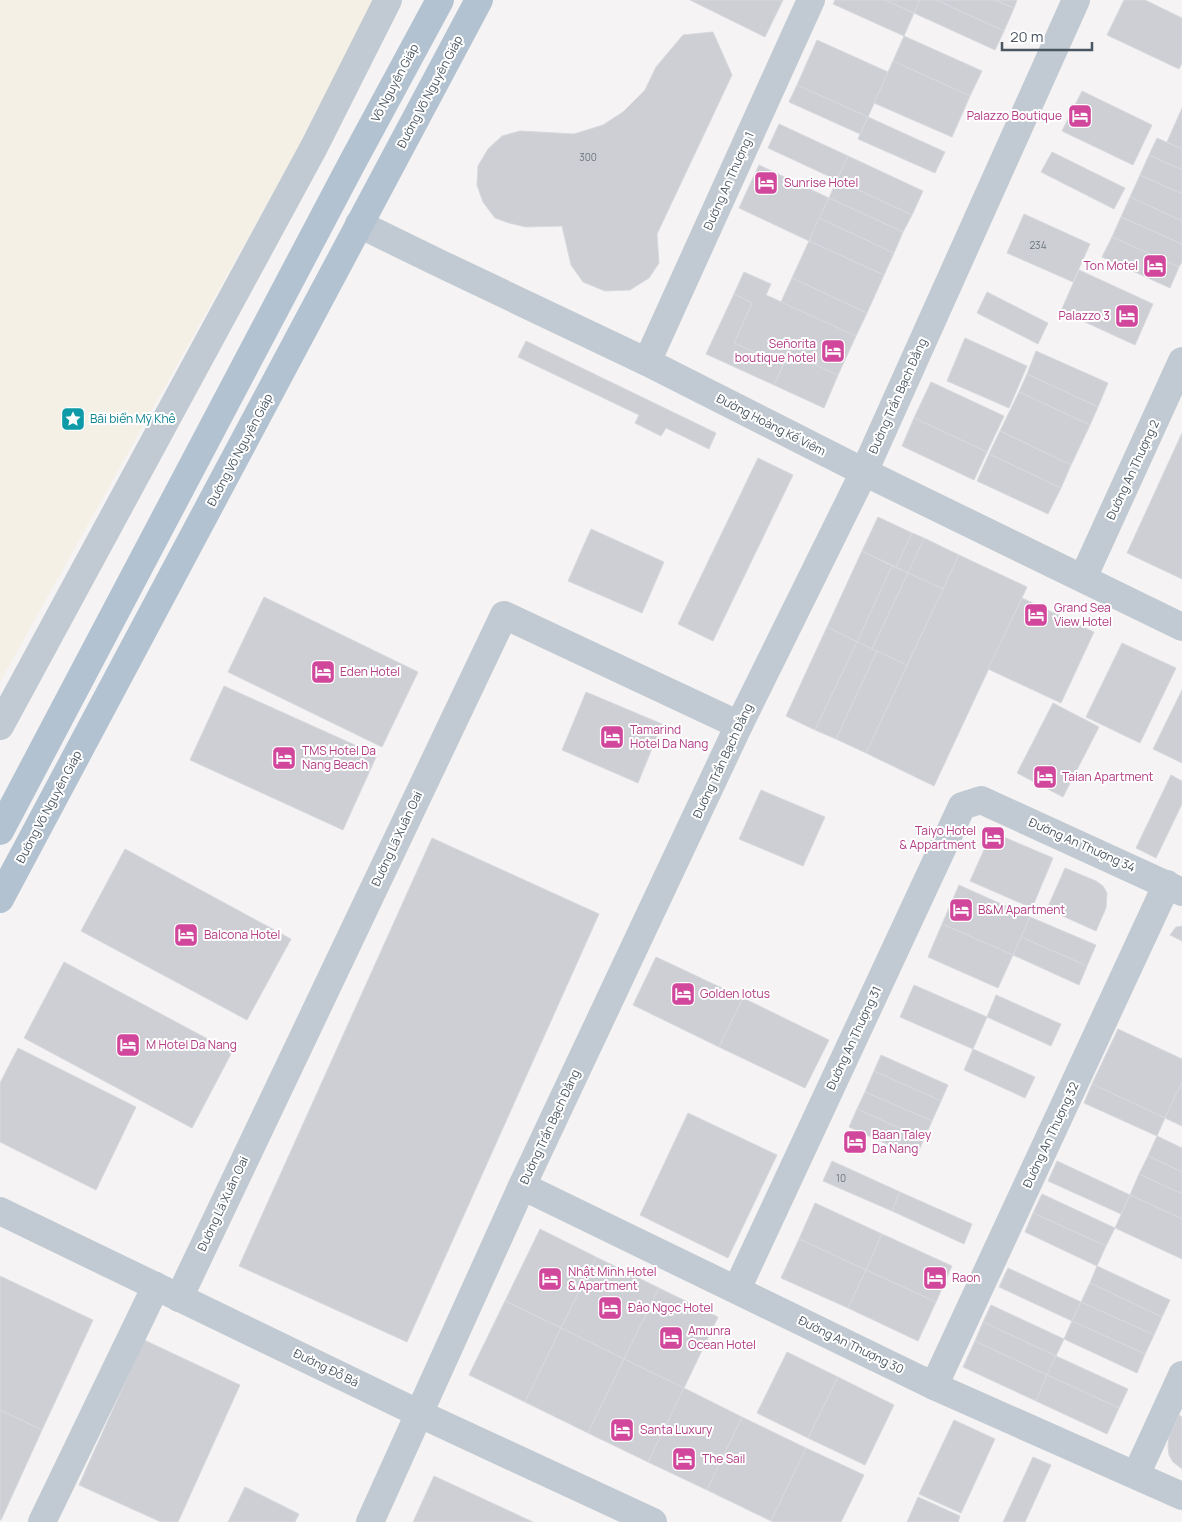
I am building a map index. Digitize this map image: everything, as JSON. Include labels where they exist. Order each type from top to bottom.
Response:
[{"type":"main road","name":"Võ Nguyên Giáp","points":[[328,209],[440,0]]},
{"type":"main road","name":"Đường Võ Nguyên Giáp","points":[[0,899],[479,0]]},
{"type":"main road","points":[[0,831],[328,209],[360,224]]},
{"type":"street","points":[[0,726],[314,147],[388,0]]},
{"type":"street","name":"Đường An Thượng 1","points":[[647,362],[811,0]]},
{"type":"street","name":"Đường Trần Bạch Đằng","points":[[370,1522],[522,1186],[740,724],[864,472],[1076,0]]},
{"type":"street","name":"Đường Hoàng Kế Viêm","points":[[360,224],[647,362],[864,472],[1182,627]]},
{"type":"street","name":"Đường An Thượng 2","points":[[1083,578],[1182,361]]},
{"type":"street","name":"Đường Lã Xuân Oai","points":[[42,1522],[167,1292],[504,615],[740,724]]},
{"type":"street","name":"Đường An Thượng 34","points":[[981,800],[1174,888]]},
{"type":"street","name":"Đường An Thượng 31","points":[[737,1289],[962,806],[981,800]]},
{"type":"street","name":"Đường An Thượng 32","points":[[934,1386],[1174,888]]},
{"type":"street","name":"Đường An Thượng 30","points":[[522,1186],[934,1386],[1182,1496]]},
{"type":"street","name":"Đường Đỗ Bá","points":[[0,1211],[420,1414],[653,1522]]},
{"type":"street","points":[[1136,1476],[1182,1375]]},
{"type":"sand","name":"Bãi biển Mỹ Khê","points":[[0,0],[374,0],[293,157],[0,682]]},
{"type":"building","points":[[690,0],[783,0],[765,37]]},
{"type":"building","points":[[835,0],[885,0],[914,13],[904,36],[833,4]]},
{"type":"building","points":[[885,0],[920,0],[914,13]]},
{"type":"building","points":[[920,0],[936,0],[1004,31],[995,50],[914,13]]},
{"type":"building","points":[[936,0],[995,0],[1014,8],[1004,31]]},
{"type":"building","points":[[995,0],[1017,0],[1014,8]]},
{"type":"building","points":[[1124,0],[1145,0],[1182,18],[1182,63],[1179,69],[1107,35]]},
{"type":"building","points":[[713,32],[732,75],[657,234],[659,263],[649,278],[630,290],[605,291],[583,282],[571,265],[562,226],[526,227],[495,218],[483,202],[477,185],[478,166],[488,149],[502,136],[520,131],[574,134],[603,125],[623,112],[645,90],[656,67],[683,35]]},
{"type":"building","points":[[904,36],[982,71],[970,96],[893,61]]},
{"type":"building","points":[[817,40],[888,72],[868,117],[797,85]]},
{"type":"building","points":[[893,61],[970,96],[952,137],[874,103]]},
{"type":"building","points":[[797,85],[868,117],[860,134],[789,102]]},
{"type":"building","points":[[1082,91],[1152,125],[1133,165],[1062,131]]},
{"type":"building","points":[[1182,108],[1182,149],[1167,142]]},
{"type":"building","points":[[868,117],[945,152],[935,173],[858,139]]},
{"type":"building","points":[[779,124],[848,156],[837,180],[768,148]]},
{"type":"building","points":[[1157,138],[1182,149],[1182,170],[1149,155]]},
{"type":"building","points":[[1052,152],[1125,188],[1114,209],[1041,172]]},
{"type":"building","points":[[1149,155],[1182,170],[1182,194],[1140,175]]},
{"type":"building","points":[[848,156],[923,191],[912,215],[837,180]]},
{"type":"building","points":[[759,165],[829,198],[809,241],[739,208]]},
{"type":"building","points":[[1140,175],[1182,194],[1182,221],[1130,197]]},
{"type":"building","points":[[837,180],[912,215],[903,232],[829,198]]},
{"type":"building","points":[[1130,197],[1182,221],[1182,244],[1121,217]]},
{"type":"building","points":[[829,198],[903,232],[894,253],[819,218]]},
{"type":"building","points":[[1024,214],[1090,244],[1073,282],[1007,253]]},
{"type":"building","points":[[1121,217],[1182,244],[1182,262],[1179,267],[1112,237]]},
{"type":"building","points":[[819,218],[894,253],[884,275],[809,241]]},
{"type":"building","points":[[1112,237],[1179,267],[1170,288],[1102,257]]},
{"type":"building","points":[[809,241],[884,275],[867,313],[792,278]]},
{"type":"building","points":[[1079,270],[1153,304],[1135,345],[1061,311]]},
{"type":"building","points":[[744,272],[771,284],[766,295],[856,336],[838,375],[789,353],[783,365],[734,343],[752,303],[734,294]]},
{"type":"building","points":[[792,278],[867,313],[856,336],[781,302]]},
{"type":"building","points":[[987,292],[1048,323],[1038,344],[977,313]]},
{"type":"building","points":[[734,294],[752,303],[734,343],[783,365],[774,385],[706,354]]},
{"type":"building","points":[[965,338],[1027,366],[1009,408],[947,381]]},
{"type":"building","points":[[526,341],[716,433],[709,449],[666,428],[661,436],[635,423],[639,415],[518,357]]},
{"type":"building","points":[[1036,351],[1108,383],[1098,407],[1027,374]]},
{"type":"building","points":[[789,353],[838,375],[824,408],[774,385]]},
{"type":"building","points":[[1027,374],[1098,407],[1090,425],[1019,392]]},
{"type":"building","points":[[931,382],[1004,416],[987,452],[914,418]]},
{"type":"building","points":[[1019,392],[1090,425],[1071,465],[1000,431]]},
{"type":"building","points":[[914,418],[987,452],[974,480],[902,446]]},
{"type":"building","points":[[1000,431],[1071,465],[1061,488],[989,454]]},
{"type":"building","points":[[1182,433],[1182,579],[1127,553]]},
{"type":"building","points":[[989,454],[1061,488],[1048,514],[977,481]]},
{"type":"building","points":[[758,458],[793,475],[713,641],[678,624]]},
{"type":"building","points":[[878,517],[912,533],[896,567],[862,551]]},
{"type":"building","points":[[591,529],[664,562],[642,613],[568,581]]},
{"type":"building","points":[[912,533],[924,538],[908,573],[896,567]]},
{"type":"building","points":[[924,538],[959,555],[943,589],[908,573]]},
{"type":"building","points":[[862,551],[892,566],[857,642],[827,627]]},
{"type":"building","points":[[959,555],[1027,587],[934,786],[866,753]]},
{"type":"building","points":[[892,566],[908,573],[872,649],[857,642]]},
{"type":"building","points":[[908,573],[943,589],[907,665],[872,649]]},
{"type":"building","name":"Eden Hotel","points":[[264,597],[418,672],[382,747],[228,672]]},
{"type":"building","points":[[1022,598],[1094,632],[1061,703],[988,669]]},
{"type":"building","points":[[827,627],[857,642],[815,730],[786,716]]},
{"type":"building","points":[[857,642],[877,651],[836,739],[815,730]]},
{"type":"building","points":[[1122,643],[1176,668],[1140,743],[1086,717]]},
{"type":"building","points":[[877,651],[907,665],[866,753],[836,739]]},
{"type":"building","name":"TMS Hotel Da Nang Beach","points":[[224,686],[377,755],[343,830],[190,760]]},
{"type":"building","points":[[1182,690],[1182,763],[1153,749]]},
{"type":"building","name":"Tamarind Hotel Da Nang","points":[[586,692],[662,724],[638,783],[562,750]]},
{"type":"building","points":[[1053,703],[1099,727],[1063,797],[1017,773]]},
{"type":"building","points":[[1171,775],[1182,781],[1182,804],[1156,858],[1136,848]]},
{"type":"building","points":[[761,790],[825,817],[803,866],[739,839]]},
{"type":"building","points":[[992,832],[1053,858],[1032,908],[970,881]]},
{"type":"building","points":[[432,838],[599,914],[407,1342],[239,1266]]},
{"type":"building","name":"Balcona Hotel","points":[[125,849],[291,939],[247,1020],[81,931]]},
{"type":"building","points":[[1065,868],[1096,881],[1103,886],[1107,893],[1106,908],[1096,931],[1047,909]]},
{"type":"building","points":[[959,885],[1030,917],[1013,955],[942,924]]},
{"type":"building","points":[[1030,917],[1096,945],[1087,966],[1021,937]]},
{"type":"building","points":[[942,924],[1013,955],[998,988],[928,957]]},
{"type":"building","points":[[1182,926],[1182,941],[1170,935],[1176,927]]},
{"type":"building","points":[[1021,937],[1087,966],[1079,985],[1013,955]]},
{"type":"building","points":[[656,957],[743,998],[719,1047],[633,1005]]},
{"type":"building","name":"M Hotel Da Nang","points":[[64,962],[232,1052],[192,1128],[24,1038]]},
{"type":"building","points":[[914,985],[987,1017],[973,1049],[900,1017]]},
{"type":"building","points":[[996,995],[1061,1024],[1051,1046],[987,1017]]},
{"type":"building","points":[[743,998],[829,1040],[805,1088],[719,1047]]},
{"type":"building","points":[[1118,1029],[1182,1059],[1182,1082],[1165,1118],[1092,1084]]},
{"type":"building","points":[[18,1048],[136,1107],[96,1190],[0,1142],[0,1083]]},
{"type":"building","points":[[973,1049],[1035,1077],[1025,1098],[964,1070]]},
{"type":"building","points":[[881,1055],[948,1085],[941,1101],[874,1071]]},
{"type":"building","points":[[874,1071],[941,1101],[932,1121],[865,1092]]},
{"type":"building","points":[[1092,1084],[1165,1118],[1157,1136],[1084,1103]]},
{"type":"building","points":[[1182,1084],[1182,1126],[1165,1118]]},
{"type":"building","points":[[865,1092],[932,1121],[924,1139],[857,1109]]},
{"type":"building","points":[[857,1109],[924,1139],[916,1157],[849,1127]]},
{"type":"building","points":[[688,1113],[777,1155],[728,1258],[640,1215]]},
{"type":"building","points":[[1157,1136],[1182,1148],[1182,1172],[1148,1156]]},
{"type":"building","points":[[1148,1156],[1182,1172],[1182,1194],[1139,1174]]},
{"type":"building","points":[[832,1161],[900,1192],[892,1211],[823,1181]]},
{"type":"building","points":[[1057,1161],[1130,1195],[1121,1214],[1048,1181]]},
{"type":"building","points":[[1139,1174],[1182,1194],[1182,1219],[1130,1195]]},
{"type":"building","points":[[900,1192],[972,1224],[964,1244],[892,1211]]},
{"type":"building","points":[[1042,1194],[1115,1228],[1106,1246],[1033,1213]]},
{"type":"building","points":[[1130,1195],[1182,1219],[1182,1259],[1115,1228]]},
{"type":"building","points":[[815,1203],[882,1234],[866,1270],[799,1239]]},
{"type":"building","points":[[1033,1213],[1106,1246],[1097,1266],[1025,1232]]},
{"type":"building","name":"Nhật Minh Hotel & Apartment","points":[[540,1229],[596,1257],[561,1328],[505,1301]]},
{"type":"building","points":[[882,1234],[952,1266],[936,1302],[866,1270]]},
{"type":"building","points":[[799,1239],[866,1270],[848,1308],[781,1278]]},
{"type":"building","name":"Đảo Ngọc Hotel","points":[[596,1257],[659,1288],[624,1359],[561,1328]]},
{"type":"building","points":[[1097,1266],[1170,1300],[1162,1317],[1090,1283]]},
{"type":"building","points":[[1008,1268],[1081,1302],[1072,1321],[999,1287]]},
{"type":"building","points":[[866,1270],[936,1302],[918,1341],[848,1308]]},
{"type":"building","points":[[0,1276],[93,1320],[42,1430],[0,1410]]},
{"type":"building","points":[[1090,1283],[1162,1317],[1154,1335],[1081,1302]]},
{"type":"building","name":"Amunra Ocean Hotel","points":[[659,1288],[718,1317],[684,1388],[624,1359]]},
{"type":"building","points":[[505,1301],[561,1328],[525,1402],[469,1375]]},
{"type":"building","points":[[1081,1302],[1154,1335],[1145,1354],[1072,1321]]},
{"type":"building","points":[[991,1305],[1064,1339],[1056,1356],[983,1322]]},
{"type":"building","points":[[1072,1321],[1145,1354],[1137,1373],[1064,1339]]},
{"type":"building","points":[[983,1322],[1056,1356],[1047,1375],[975,1341]]},
{"type":"building","points":[[561,1328],[624,1359],[588,1433],[525,1402]]},
{"type":"building","points":[[144,1340],[240,1385],[178,1522],[161,1522],[79,1485]]},
{"type":"building","points":[[975,1341],[1047,1375],[1036,1401],[963,1367]]},
{"type":"building","points":[[787,1352],[838,1377],[808,1438],[757,1413]]},
{"type":"building","points":[[1056,1356],[1128,1389],[1119,1408],[1047,1375]]},
{"type":"building","points":[[624,1359],[684,1388],[648,1462],[588,1433]]},
{"type":"building","points":[[1047,1375],[1119,1408],[1107,1434],[1036,1401]]},
{"type":"building","points":[[838,1377],[894,1405],[865,1465],[808,1438]]},
{"type":"building","points":[[684,1388],[742,1417],[707,1490],[648,1462]]},
{"type":"building","points":[[0,1410],[42,1430],[1,1520],[0,1520]]},
{"type":"building","points":[[1179,1415],[1182,1417],[1182,1469],[1173,1462],[1169,1455],[1168,1446],[1169,1437]]},
{"type":"building","points":[[742,1417],[806,1448],[771,1521],[707,1490]]},
{"type":"building","points":[[954,1420],[995,1439],[961,1513],[919,1494]]},
{"type":"building","points":[[806,1448],[864,1475],[841,1522],[771,1521]]},
{"type":"building","points":[[1033,1457],[1051,1465],[1025,1522],[1003,1522]]},
{"type":"building","points":[[434,1476],[533,1522],[413,1522]]},
{"type":"building","points":[[245,1487],[299,1514],[295,1522],[228,1522]]},
{"type":"building","points":[[918,1497],[960,1516],[958,1522],[907,1522]]},
{"type":"place","name":"Palazzo Boutique","points":[[1080,116]]},
{"type":"place","name":"Sunrise Hotel","points":[[766,183]]},
{"type":"place","name":"Ton Motel","points":[[1155,266]]},
{"type":"place","name":"Palazzo 3","points":[[1127,316]]},
{"type":"place","name":"Señorita boutique hotel","points":[[833,351]]},
{"type":"place","name":"Bãi biển Mỹ Khê","points":[[73,419]]},
{"type":"place","name":"Grand Sea View Hotel","points":[[1036,615]]},
{"type":"place","name":"Eden Hotel","points":[[323,672]]},
{"type":"place","name":"Tamarind Hotel Da Nang","points":[[612,737]]},
{"type":"place","name":"TMS Hotel Da Nang Beach","points":[[284,758]]},
{"type":"place","name":"Taian Apartment","points":[[1045,777]]},
{"type":"place","name":"Taiyo Hotel & Appartment","points":[[993,838]]},
{"type":"place","name":"B&M Apartment","points":[[961,910]]},
{"type":"place","name":"Balcona Hotel","points":[[186,935]]},
{"type":"place","name":"Golden lotus","points":[[683,994]]},
{"type":"place","name":"M Hotel Da Nang","points":[[128,1045]]},
{"type":"place","name":"Baan Taley Da Nang","points":[[855,1142]]},
{"type":"place","name":"Raon","points":[[935,1278]]},
{"type":"place","name":"Nhật Minh Hotel & Apartment","points":[[550,1279]]},
{"type":"place","name":"Đảo Ngọc Hotel","points":[[610,1308]]},
{"type":"place","name":"Amunra Ocean Hotel","points":[[671,1338]]},
{"type":"place","name":"Santa Luxury","points":[[622,1430]]},
{"type":"place","name":"The Sail","points":[[684,1459]]}]
